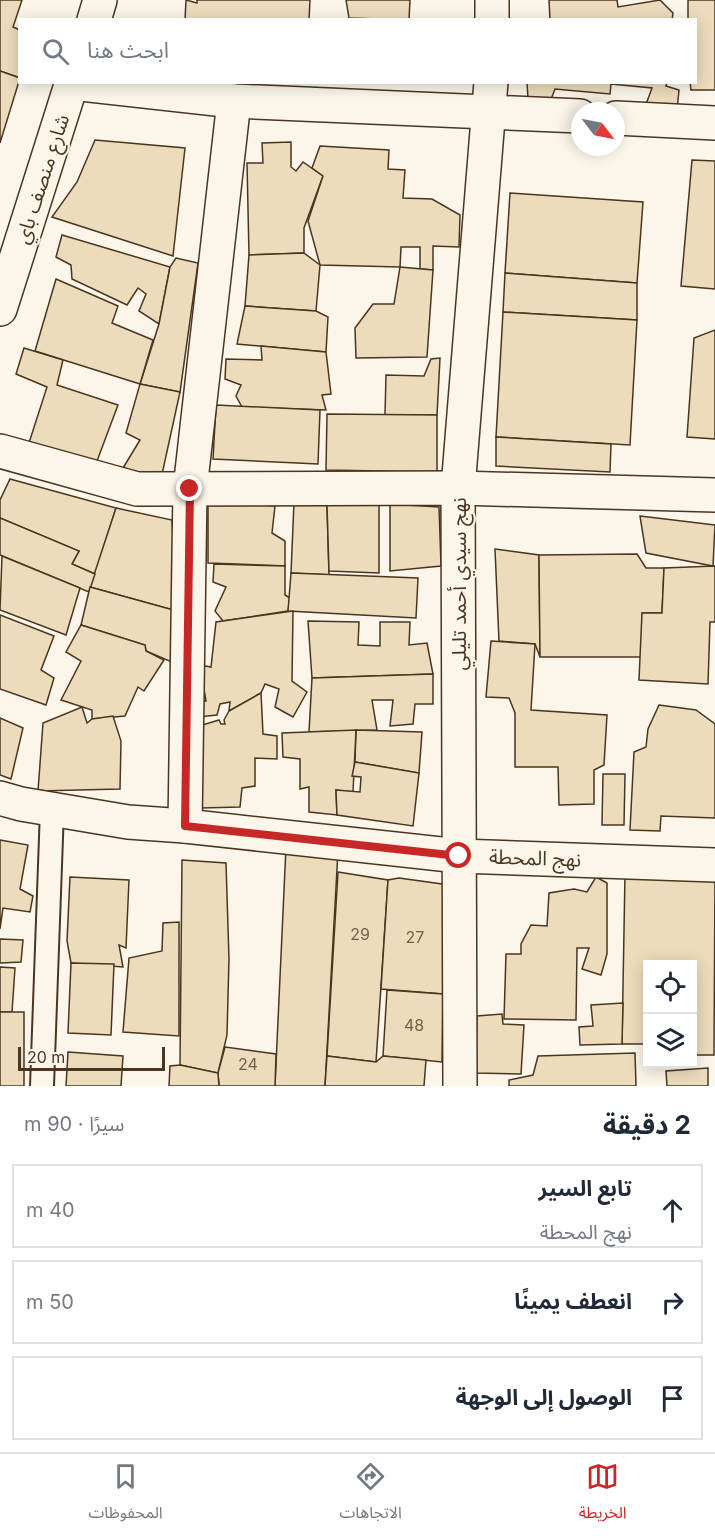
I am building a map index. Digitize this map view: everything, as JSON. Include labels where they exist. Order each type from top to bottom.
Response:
[{"type":"street","points":[[95,18],[100,0]]},
{"type":"street","points":[[492,0],[492,18]]},
{"type":"street","name":"شارع منصف باي","points":[[0,309],[72,84]]},
{"type":"street","points":[[81,84],[234,101],[490,97],[571,114]]},
{"type":"street","name":"نهج سيدي أحمد تليلي","points":[[460,1086],[458,488],[490,97]]},
{"type":"street","points":[[185,826],[190,489],[234,101]]},
{"type":"street","points":[[625,118],[715,123]]},
{"type":"street","points":[[0,451],[137,489],[458,488],[715,495]]},
{"type":"street","name":"نهج المحطة","points":[[0,798],[52,810],[128,822],[185,826],[459,856],[715,865]]},
{"type":"lane","points":[[42,1086],[52,810]]},
{"type":"building","points":[[0,0],[22,0],[13,27],[18,29],[18,77],[0,71]]},
{"type":"building","points":[[186,0],[197,3],[197,0],[310,0],[309,18],[185,18]]},
{"type":"building","points":[[346,0],[410,0],[409,18],[349,18]]},
{"type":"building","points":[[549,0],[617,0],[618,7],[660,0],[673,13],[672,18],[550,18]]},
{"type":"building","points":[[688,0],[715,0],[715,90],[691,90],[690,84],[697,84],[697,18],[688,18]]},
{"type":"building","points":[[0,71],[18,77],[18,84],[0,143]]},
{"type":"building","points":[[527,84],[611,84],[610,94],[555,89],[548,107],[528,99]]},
{"type":"building","points":[[611,84],[666,84],[666,86],[679,90],[677,110],[645,107],[652,88]]},
{"type":"building","points":[[95,140],[185,148],[173,256],[52,217],[77,182]]},
{"type":"building","points":[[291,142],[291,167],[296,171],[303,162],[323,176],[304,228],[304,253],[249,255],[247,163],[263,163],[262,143]]},
{"type":"building","points":[[320,146],[389,150],[388,169],[405,170],[403,198],[432,199],[460,215],[459,247],[433,246],[433,270],[420,269],[420,247],[401,247],[400,267],[320,265],[308,221],[323,176],[312,168]]},
{"type":"building","points":[[692,160],[715,161],[715,289],[681,286]]},
{"type":"building","points":[[510,193],[643,202],[637,283],[505,273]]},
{"type":"building","points":[[62,235],[170,267],[159,324],[139,311],[146,294],[138,288],[127,305],[72,279],[71,265],[56,257]]},
{"type":"building","points":[[304,253],[320,265],[316,311],[245,306],[249,255]]},
{"type":"building","points":[[176,258],[198,263],[180,392],[140,384],[159,324],[170,267]]},
{"type":"building","points":[[400,267],[433,270],[427,357],[356,358],[355,328],[373,304],[394,304]]},
{"type":"building","points":[[505,273],[637,283],[637,320],[503,312]]},
{"type":"building","points":[[56,279],[118,306],[112,323],[153,340],[140,384],[35,351]]},
{"type":"building","points":[[245,306],[316,311],[328,317],[326,352],[237,344]]},
{"type":"building","points":[[503,312],[637,320],[630,445],[496,437]]},
{"type":"building","points":[[715,330],[715,439],[687,437],[694,338]]},
{"type":"building","points":[[261,346],[326,352],[331,394],[322,395],[326,410],[242,407],[236,396],[241,385],[225,379],[226,359],[262,360]]},
{"type":"building","points":[[24,348],[63,360],[57,385],[118,405],[94,469],[28,446],[47,387],[16,374]]},
{"type":"building","points":[[440,358],[437,415],[385,415],[386,375],[424,376],[431,359]]},
{"type":"building","points":[[140,384],[180,392],[161,479],[120,473],[140,440],[126,433]]},
{"type":"building","points":[[216,405],[320,410],[318,464],[213,459]]},
{"type":"building","points":[[327,414],[437,415],[437,472],[326,470]]},
{"type":"building","points":[[496,437],[611,444],[610,472],[496,466]]},
{"type":"building","points":[[10,479],[116,508],[95,574],[72,564],[79,551],[0,518],[0,500]]},
{"type":"building","points":[[208,501],[275,506],[272,533],[285,541],[285,566],[208,563]]},
{"type":"building","points":[[294,502],[327,505],[329,575],[291,573]]},
{"type":"building","points":[[379,504],[379,573],[329,571],[327,505]]},
{"type":"building","points":[[390,504],[439,507],[441,566],[390,571]]},
{"type":"building","points":[[116,508],[172,520],[177,611],[90,587]]},
{"type":"building","points":[[640,516],[715,525],[713,566],[646,553]]},
{"type":"building","points":[[0,518],[79,551],[72,564],[95,574],[89,592],[0,555]]},
{"type":"building","points":[[495,549],[539,555],[540,657],[535,644],[499,641]]},
{"type":"building","points":[[637,554],[646,568],[664,568],[662,613],[642,613],[642,657],[540,657],[539,555]]},
{"type":"building","points":[[2,556],[80,588],[66,635],[0,610]]},
{"type":"building","points":[[214,564],[285,566],[285,595],[290,598],[288,611],[223,621],[215,611],[226,587],[213,582]]},
{"type":"building","points":[[715,566],[715,622],[710,622],[708,684],[639,680],[642,613],[662,613],[664,568]]},
{"type":"building","points":[[291,573],[418,578],[416,618],[288,611]]},
{"type":"building","points":[[90,587],[177,611],[174,663],[146,651],[145,645],[81,625]]},
{"type":"building","points":[[293,611],[292,681],[307,692],[293,717],[275,707],[279,689],[265,684],[261,693],[229,711],[230,702],[220,704],[217,715],[198,717],[199,701],[206,701],[200,665],[211,667],[216,622]]},
{"type":"building","points":[[0,615],[54,636],[41,670],[54,678],[46,705],[0,689]]},
{"type":"building","points":[[308,621],[359,622],[358,645],[380,646],[380,622],[410,622],[409,645],[427,643],[433,674],[312,678]]},
{"type":"building","points":[[81,625],[145,645],[146,651],[164,660],[144,691],[138,687],[125,716],[92,719],[92,710],[61,700],[81,661],[66,652]]},
{"type":"building","points":[[491,641],[535,644],[531,710],[607,715],[604,765],[594,770],[594,804],[559,805],[558,767],[515,767],[515,713],[509,698],[486,697]]},
{"type":"building","points":[[433,674],[433,704],[415,704],[413,724],[390,726],[393,700],[372,700],[377,730],[309,732],[312,678]]},
{"type":"building","points":[[261,693],[263,734],[277,736],[277,759],[255,758],[255,786],[242,788],[240,807],[201,808],[202,786],[195,779],[199,726],[219,720],[221,724],[225,724],[224,720],[229,711]]},
{"type":"building","points":[[659,705],[696,710],[715,724],[715,818],[661,816],[660,831],[630,830],[634,752],[646,747],[648,729]]},
{"type":"building","points":[[82,707],[87,723],[92,719],[113,716],[121,741],[120,789],[38,791],[43,723]]},
{"type":"building","points":[[0,718],[23,728],[11,779],[0,775]]},
{"type":"building","points":[[356,730],[422,732],[419,773],[355,762]]},
{"type":"building","points":[[356,730],[353,792],[336,790],[337,815],[309,812],[309,787],[300,789],[300,759],[283,757],[282,733]]},
{"type":"building","points":[[355,762],[419,773],[413,826],[337,815],[336,790],[360,792],[361,777],[352,776]]},
{"type":"building","points":[[603,774],[625,774],[624,825],[602,825]]},
{"type":"building","points":[[0,840],[28,845],[20,889],[33,896],[30,912],[3,908],[0,929]]},
{"type":"building","points":[[286,847],[338,851],[325,1086],[275,1086]]},
{"type":"building","points":[[182,860],[226,863],[229,959],[227,1035],[218,1073],[180,1065]]},
{"type":"building","points":[[338,872],[388,880],[376,1062],[327,1056]]},
{"type":"building","points":[[625,874],[715,875],[714,1055],[697,1055],[697,960],[643,960],[643,1044],[622,1044]]},
{"type":"building","points":[[70,877],[129,880],[126,948],[119,945],[123,967],[71,963],[67,941]]},
{"type":"building","points":[[596,877],[607,883],[607,954],[601,975],[582,969],[589,948],[577,948],[576,1020],[504,1019],[506,954],[521,954],[521,944],[531,925],[547,926],[549,893],[574,889],[587,892]]},
{"type":"building","points":[[399,878],[449,885],[443,994],[381,989],[388,880]]},
{"type":"building","points":[[179,922],[179,1036],[123,1032],[129,958],[162,951],[163,923]]},
{"type":"building","points":[[0,939],[23,940],[21,962],[0,963]]},
{"type":"building","points":[[71,963],[114,964],[111,1035],[68,1033]]},
{"type":"building","points":[[0,967],[15,968],[12,1012],[0,1012]]},
{"type":"building","points":[[387,990],[443,994],[442,1062],[383,1056]]},
{"type":"building","points":[[623,1003],[622,1044],[580,1045],[579,1027],[593,1026],[591,1005]]},
{"type":"building","points":[[0,1012],[24,1012],[24,1086],[0,1086]]},
{"type":"building","points":[[502,1014],[503,1024],[524,1025],[521,1074],[475,1073],[477,1016]]},
{"type":"building","points":[[225,1047],[276,1054],[275,1086],[219,1086],[218,1073]]},
{"type":"building","points":[[68,1052],[123,1056],[121,1086],[66,1086]]},
{"type":"building","points":[[635,1053],[636,1086],[509,1086],[509,1080],[533,1075],[538,1056]]},
{"type":"building","points":[[327,1056],[376,1062],[383,1056],[426,1060],[424,1086],[325,1086]]},
{"type":"building","points":[[180,1065],[218,1073],[219,1086],[169,1086],[170,1066]]},
{"type":"building","points":[[708,1068],[708,1086],[667,1086],[666,1071]]},
{"type":"route","points":[[190,489],[185,826],[459,856]]}]
